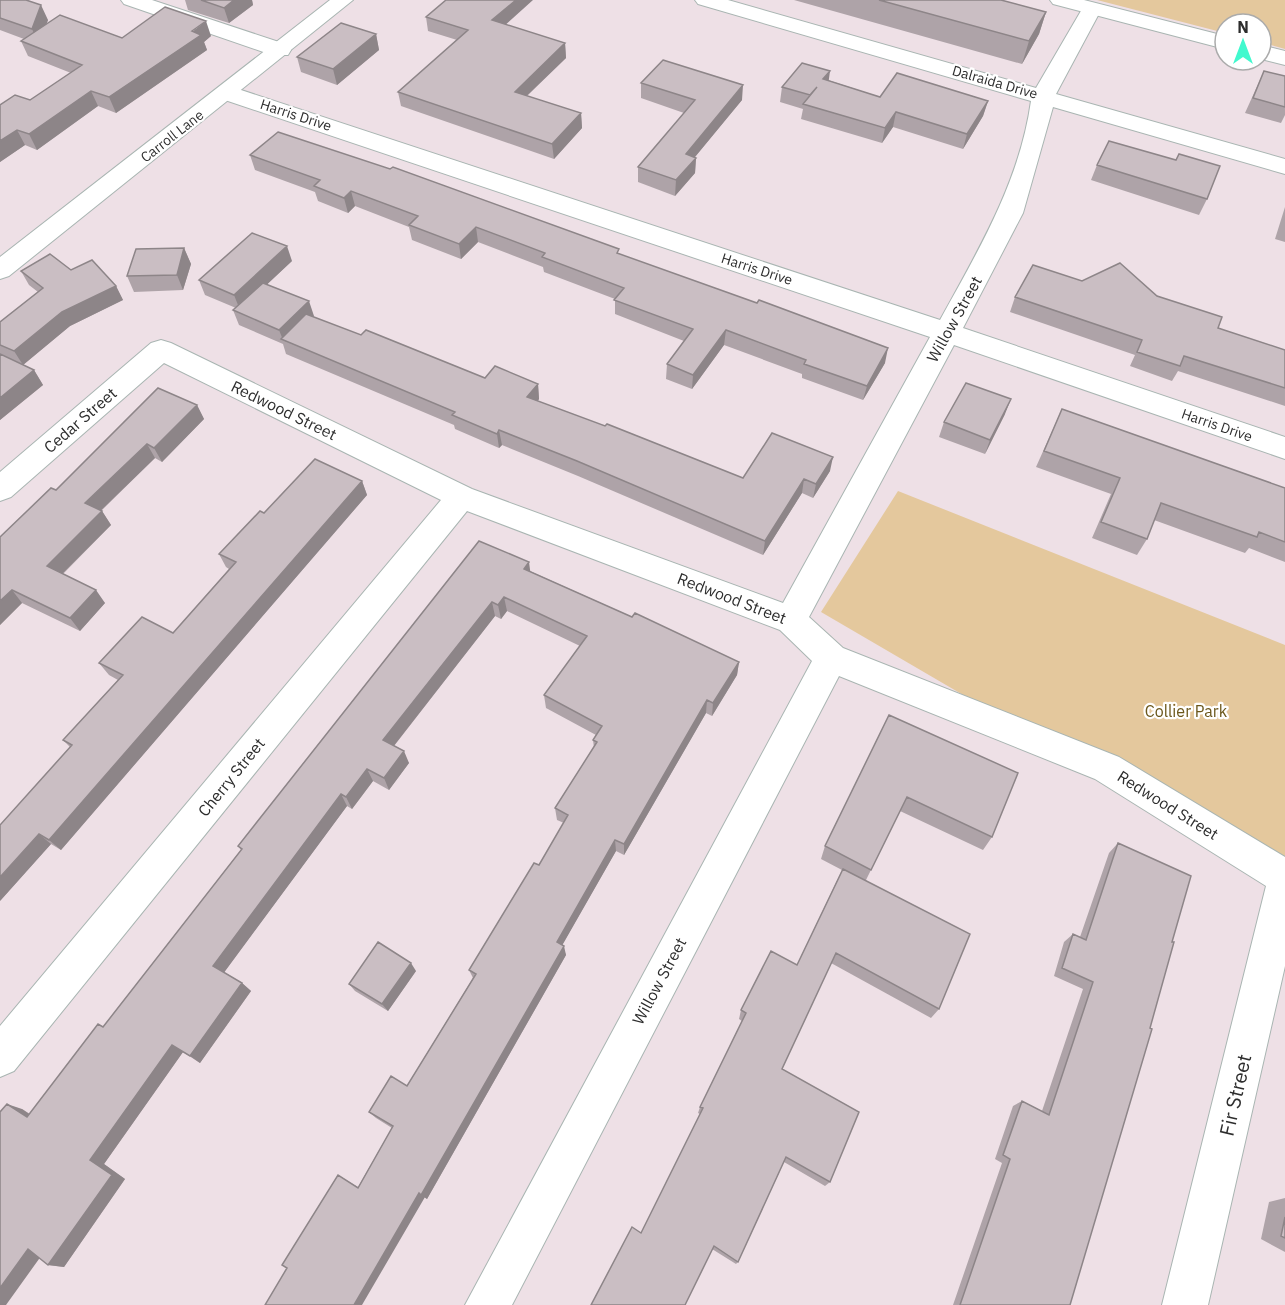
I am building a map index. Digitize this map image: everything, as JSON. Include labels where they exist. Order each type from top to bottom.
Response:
[{"type":"street","points":[[131,0],[280,50]]},
{"type":"street","name":"Carroll Lane","points":[[0,270],[343,0]]},
{"type":"street","name":"Dalraida Drive","points":[[705,0],[1285,167]]},
{"type":"street","points":[[1060,0],[1213,40]]},
{"type":"street","name":"Willow Street","points":[[791,620],[1011,213],[1040,120],[1043,96],[1092,8]]},
{"type":"street","name":"Harris Drive","points":[[227,93],[946,332],[1285,448]]},
{"type":"street","name":"Redwood Street","points":[[160,350],[461,497],[791,620],[831,658],[1107,768],[1285,877]]},
{"type":"street","name":"Cedar Street","points":[[0,489],[160,350]]},
{"type":"street","name":"Cherry Street","points":[[0,1057],[461,497]]},
{"type":"street","name":"Willow Street","points":[[488,1305],[831,658]]},
{"type":"street","name":"Fir Street","points":[[1185,1305],[1285,884]]},
{"type":"green space","points":[[1097,0],[1285,0],[1285,49],[1273,46],[1273,12],[1213,12],[1213,30]]},
{"type":"green space","name":"Collier Park","points":[[898,491],[1285,645],[1285,883],[821,612]]},
{"type":"building","points":[[0,0],[26,0],[41,5],[32,29],[0,18]]},
{"type":"building","points":[[201,0],[234,0],[224,8]]},
{"type":"building","points":[[446,0],[516,0],[492,20],[565,43],[515,92],[581,113],[552,144],[398,92],[468,30],[426,17]]},
{"type":"building","points":[[879,0],[1001,0],[1046,12],[1029,41]]},
{"type":"building","points":[[165,7],[206,21],[192,31],[201,35],[109,97],[91,91],[29,134],[17,130],[0,141],[0,105],[15,95],[30,100],[82,65],[21,41],[60,15],[122,38]]},
{"type":"building","points":[[341,23],[376,34],[333,69],[297,57]]},
{"type":"building","points":[[663,60],[743,85],[686,154],[696,158],[676,180],[638,167],[695,100],[641,83]]},
{"type":"building","points":[[802,63],[830,71],[823,79],[880,97],[897,73],[988,101],[967,134],[896,112],[885,128],[803,104],[817,87],[810,95],[782,87]]},
{"type":"building","points":[[1264,72],[1285,76],[1285,107],[1253,98]]},
{"type":"building","points":[[278,132],[390,169],[393,167],[619,249],[617,253],[757,303],[759,300],[888,348],[867,386],[804,364],[806,360],[726,330],[693,375],[667,364],[693,329],[614,300],[624,288],[542,257],[545,253],[476,227],[459,244],[409,225],[418,216],[351,191],[344,198],[314,186],[320,180],[250,155]]},
{"type":"building","points":[[1109,141],[1176,160],[1179,154],[1220,166],[1207,199],[1097,165]]},
{"type":"building","points":[[252,233],[287,246],[234,295],[199,280]]},
{"type":"building","points":[[184,248],[177,275],[127,276],[136,249]]},
{"type":"building","points":[[50,254],[71,270],[92,260],[116,286],[62,312],[14,351],[0,345],[0,322],[43,288],[21,271]]},
{"type":"building","points":[[1120,263],[1157,296],[1222,317],[1218,328],[1285,350],[1285,388],[1184,356],[1180,366],[1137,352],[1142,340],[1015,297],[1033,265],[1082,281]]},
{"type":"building","points":[[263,283],[309,301],[279,330],[233,310]]},
{"type":"building","points":[[306,314],[361,335],[366,330],[485,378],[495,366],[538,384],[527,397],[605,426],[607,424],[743,478],[772,433],[833,457],[816,484],[804,479],[765,541],[577,461],[499,430],[497,434],[452,415],[455,412],[281,339]]},
{"type":"building","points":[[0,354],[34,370],[0,398]]},
{"type":"building","points":[[966,383],[1011,399],[990,440],[944,422]]},
{"type":"building","points":[[158,388],[197,405],[154,448],[147,444],[85,503],[102,511],[47,566],[96,590],[70,618],[12,590],[0,601],[0,537],[51,488],[56,490]]},
{"type":"building","points":[[1062,409],[1285,488],[1285,542],[1259,532],[1257,537],[1161,503],[1147,539],[1101,522],[1120,478],[1044,451]]},
{"type":"building","points":[[315,459],[362,481],[49,840],[39,834],[0,877],[0,825],[72,745],[63,740],[123,675],[99,663],[142,617],[173,633],[236,562],[219,554],[260,511],[264,513]]},
{"type":"building","points":[[479,541],[529,562],[524,569],[632,617],[635,613],[739,662],[713,703],[707,700],[624,844],[615,840],[557,942],[564,946],[421,1195],[419,1193],[354,1305],[265,1305],[287,1268],[282,1265],[338,1175],[358,1188],[393,1126],[369,1112],[391,1076],[407,1086],[476,974],[469,970],[534,863],[539,865],[568,815],[555,808],[597,742],[593,740],[602,726],[544,695],[587,636],[504,597],[498,605],[492,602],[383,740],[404,751],[384,778],[367,769],[346,797],[341,794],[213,966],[242,983],[190,1056],[172,1045],[90,1160],[112,1175],[48,1265],[28,1249],[0,1288],[0,1112],[7,1104],[27,1117],[98,1024],[103,1027],[242,849],[238,846]]},
{"type":"building","points":[[889,715],[1018,773],[992,837],[907,797],[871,870],[825,846]]},
{"type":"building","points":[[1118,843],[1191,876],[1150,1028],[1152,1029],[1070,1305],[960,1305],[1010,1159],[1003,1155],[1022,1101],[1049,1115],[1093,982],[1062,968],[1073,934],[1086,940]]},
{"type":"building","points":[[843,869],[970,934],[939,1009],[836,953],[782,1069],[859,1112],[830,1182],[786,1157],[738,1262],[714,1246],[685,1305],[591,1305],[632,1227],[641,1233],[703,1108],[700,1107],[746,1013],[741,1010],[771,951],[797,965]]},
{"type":"building","points":[[378,942],[411,963],[382,1004],[349,984]]},
{"type":"building","points":[[1285,1217],[1285,1238],[1281,1236]]}]
